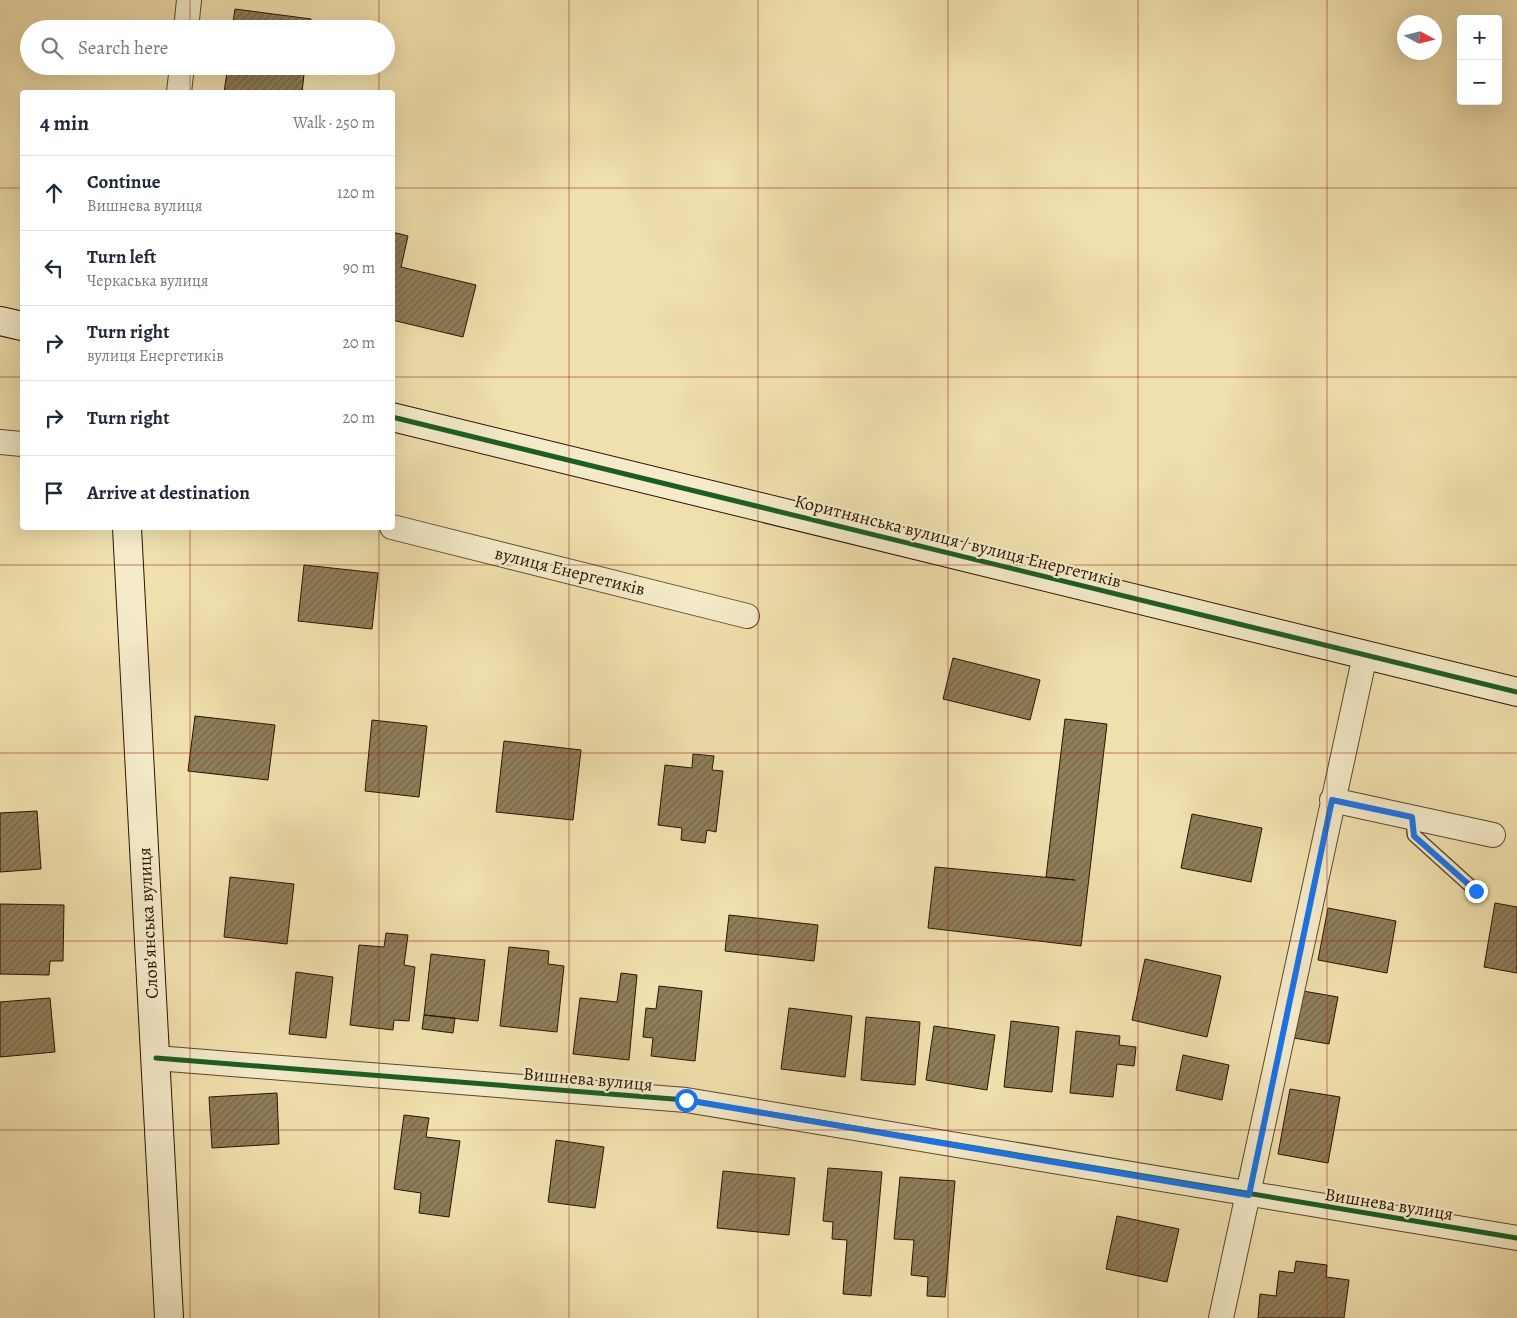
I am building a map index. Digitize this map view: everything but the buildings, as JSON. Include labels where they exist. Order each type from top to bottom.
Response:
[{"type":"street","points":[[187,20],[189,0]]},
{"type":"street","points":[[179,90],[181,75]]},
{"type":"street","points":[[0,321],[20,326]]},
{"type":"street","name":"Коритнянська вулиця / вулиця Енергетиків","points":[[395,418],[1517,692]]},
{"type":"street","points":[[0,442],[20,444]]},
{"type":"street","name":"вулиця Енергетиків","points":[[395,528],[747,616]]},
{"type":"street","name":"Словʼянська вулиця","points":[[128,530],[168,1318]]},
{"type":"street","points":[[1221,1318],[1365,655]]},
{"type":"street","points":[[1332,800],[1493,835]]},
{"type":"street","name":"Вишнева вулиця","points":[[156,1058],[686,1100],[1517,1238]]},
{"type":"lane","points":[[1412,817],[1414,836],[1476,891]]},
{"type":"cycle path","points":[[395,418],[1517,692]]},
{"type":"cycle path","points":[[156,1058],[686,1100],[1517,1238]]},
{"type":"route","points":[[686,1100],[1249,1195],[1332,800],[1412,817],[1414,836],[1476,891]]}]
